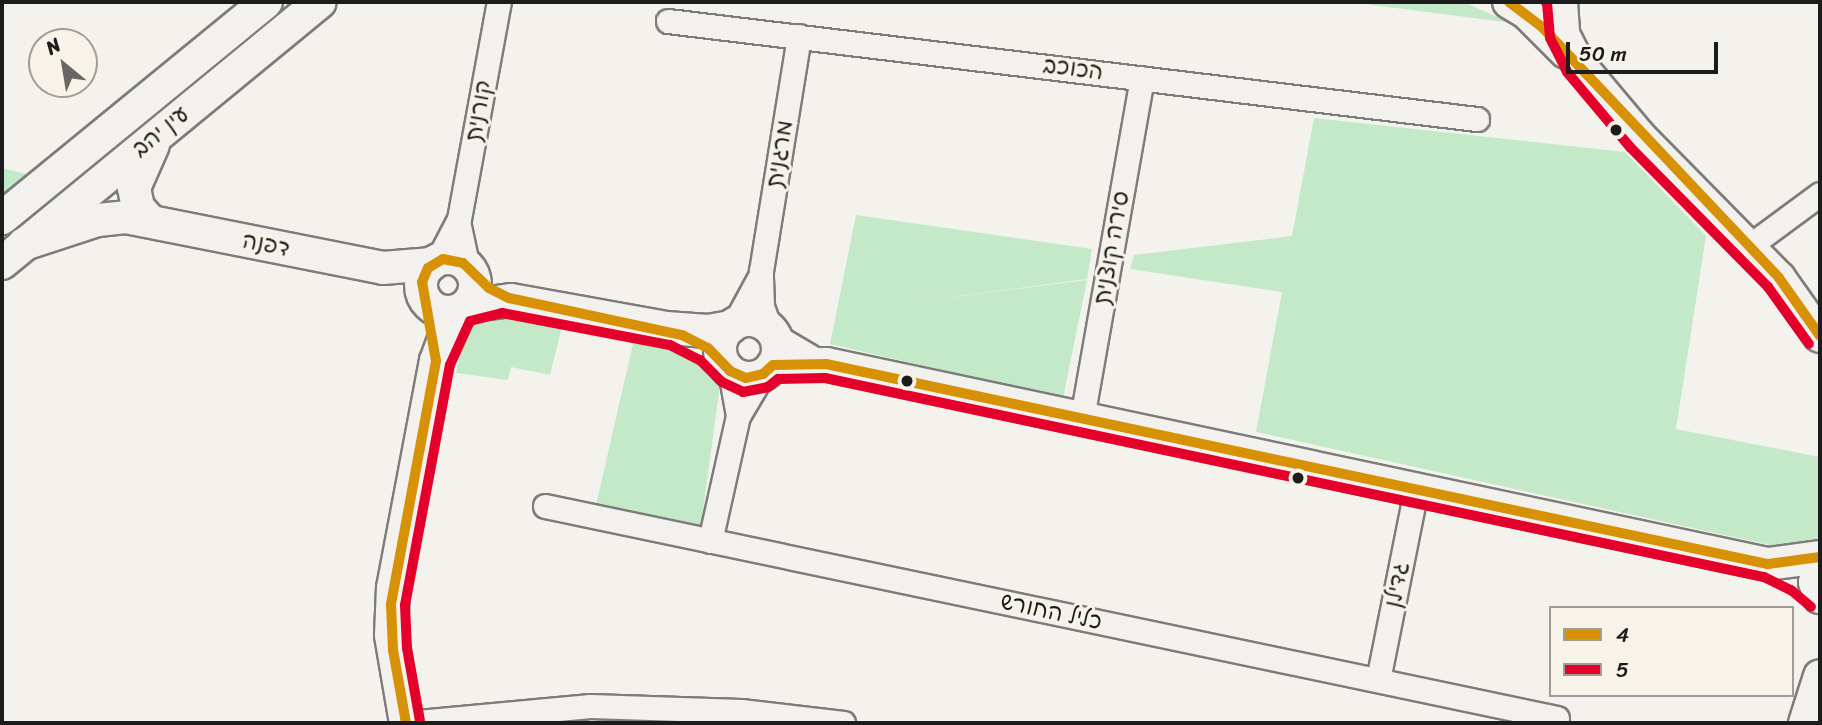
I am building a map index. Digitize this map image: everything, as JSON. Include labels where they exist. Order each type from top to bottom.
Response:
[{"type":"street","name":"עין יהב","points":[[2,218],[266,2]]},
{"type":"street","name":"עין יהב","points":[[13,253],[320,2]]},
{"type":"street","name":"קורנית","points":[[452,266],[499,2]]},
{"type":"street","points":[[1509,2],[1542,27],[1792,293],[1820,336]]},
{"type":"street","points":[[1561,2],[1563,34],[1586,74]]},
{"type":"street","name":"הכוכב","points":[[668,21],[1478,118]]},
{"type":"street","name":"מרגנית","points":[[770,351],[762,306],[761,271],[799,36]]},
{"type":"street","name":"סירה קוצנית","points":[[1082,418],[1142,78]]},
{"type":"street","points":[[150,222],[136,201],[135,181],[160,133]]},
{"type":"street","points":[[1748,247],[1820,194]]},
{"type":"street","name":"דפנה","points":[[13,253],[107,218],[150,222],[383,268],[452,266]]},
{"type":"street","points":[[436,361],[422,279],[452,266]]},
{"type":"street","points":[[452,266],[494,291],[516,300],[659,327],[708,331],[757,321],[770,351],[738,416],[710,541]]},
{"type":"street","points":[[452,266],[475,288],[464,308],[447,328],[436,361],[391,604],[393,650],[407,723],[510,710],[624,706],[741,711],[843,723]]},
{"type":"street","name":"דפנה","points":[[383,268],[424,297]]},
{"type":"street","name":"מרגנית","points":[[733,326],[749,303],[761,271]]},
{"type":"street","points":[[424,297],[441,312],[516,300]]},
{"type":"street","points":[[733,326],[721,342],[738,416]]},
{"type":"street","points":[[659,327],[695,341],[746,378],[770,351]]},
{"type":"street","points":[[770,351],[1768,564],[1820,559],[1815,576],[1819,595]]},
{"type":"street","name":"גדילן","points":[[1378,680],[1416,489]]},
{"type":"street","name":"כליל החורש","points":[[545,506],[1557,718]]},
{"type":"street","points":[[1768,564],[1819,595]]},
{"type":"street","points":[[1805,723],[1820,676]]},
{"type":"green space","points":[[1349,2],[1463,2],[1512,23]]},
{"type":"green space","points":[[1314,118],[1625,152],[1706,236],[1676,429],[1820,457],[1820,538],[1809,545],[1783,548],[1256,432],[1282,292],[1130,269],[1134,255],[1292,236]]},
{"type":"green space","points":[[2,168],[34,176],[2,198]]},
{"type":"green space","points":[[856,215],[1092,249],[1087,279],[908,303],[1087,280],[1063,398],[830,344]]},
{"type":"green space","points":[[497,313],[563,323],[550,375],[511,367],[508,380],[456,373],[464,333],[474,321]]},
{"type":"green space","points":[[635,335],[698,357],[712,369],[720,385],[701,525],[596,505]]},
{"type":"transit line","name":"4","points":[[1509,2],[1542,27],[1779,278],[1820,336]]},
{"type":"transit line","name":"5","points":[[1547,3],[1550,38],[1567,72],[1630,147],[1768,287],[1809,344]]},
{"type":"transit line","name":"4","points":[[406,723],[393,650],[391,604],[436,361],[422,282],[428,268],[443,259],[463,263],[489,288],[509,298],[682,335],[708,348],[730,371],[746,378],[763,374],[773,365],[826,364],[1768,564],[1820,557]]},
{"type":"transit line","name":"5","points":[[420,721],[407,648],[405,605],[450,365],[470,321],[502,313],[670,345],[700,360],[722,382],[743,392],[768,387],[778,379],[825,378],[1764,577],[1791,590],[1811,607]]}]
